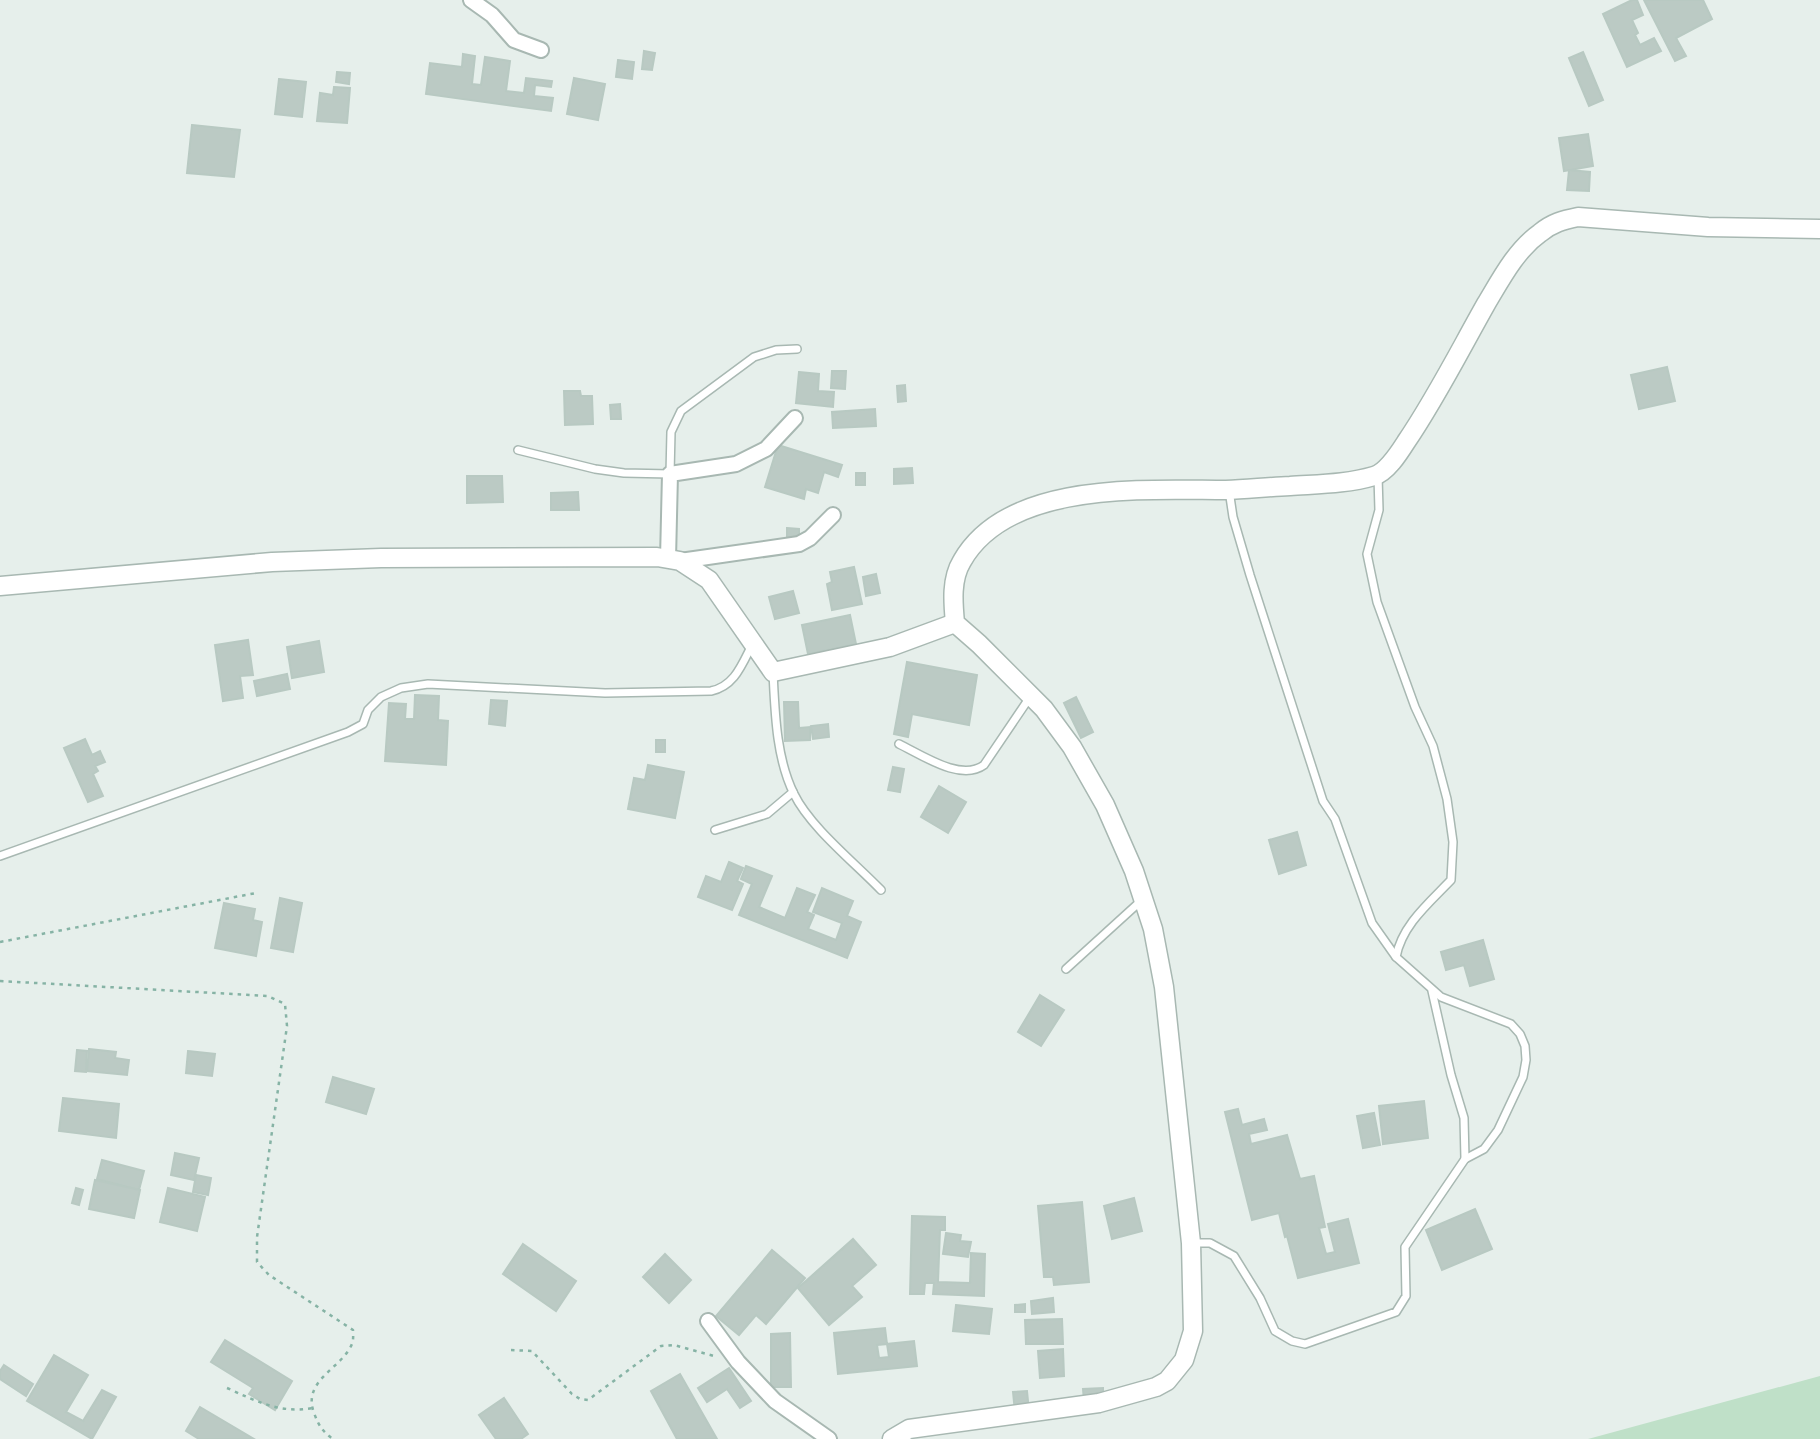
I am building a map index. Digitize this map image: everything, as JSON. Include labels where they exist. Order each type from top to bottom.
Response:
[{"type":"street","points":[[471,0],[492,15],[514,40],[541,50]]},
{"type":"street","points":[[892,1439],[909,1429],[1099,1403],[1156,1387],[1167,1381],[1184,1360],[1193,1331],[1191,1243],[1164,987],[1153,929],[1134,871],[1105,805],[1072,747],[1044,709],[955,623],[953,592],[961,562],[978,538],[1004,518],[1037,506],[1099,492],[1228,490],[1339,483],[1378,475],[1397,455],[1423,417],[1457,354],[1518,254],[1538,233],[1560,220],[1578,217],[1708,227],[1820,229]]},
{"type":"street","points":[[674,560],[670,474],[736,464],[766,449],[795,418]]},
{"type":"street","points":[[0,586],[272,562],[381,558],[639,557],[674,560],[799,544],[810,538],[832,515]]},
{"type":"street","points":[[674,560],[709,580],[773,672],[890,648],[955,623]]},
{"type":"street","points":[[708,1321],[738,1362],[775,1401],[829,1439]]},
{"type":"lane","points":[[518,450],[595,470],[670,474],[671,432],[681,411],[754,357],[776,350],[796,349]]},
{"type":"lane","points":[[1378,475],[1379,510],[1367,554],[1377,602],[1399,665],[1433,746],[1447,799],[1453,842],[1451,880],[1412,922],[1401,939],[1396,957]]},
{"type":"lane","points":[[1191,1243],[1210,1243],[1234,1256],[1260,1298],[1275,1331],[1292,1341],[1306,1344],[1396,1312],[1406,1296],[1405,1247],[1465,1159],[1484,1149],[1498,1130],[1522,1077],[1526,1060],[1525,1046],[1520,1034],[1511,1024],[1449,1002],[1432,991],[1396,957],[1372,923],[1335,819],[1323,801],[1250,575],[1228,490]]},
{"type":"lane","points":[[0,856],[348,732],[363,724],[368,710],[381,698],[401,688],[428,684],[605,693],[710,691],[719,689],[733,679],[753,643]]},
{"type":"lane","points":[[773,672],[777,731],[793,792],[808,817],[880,890]]},
{"type":"lane","points":[[899,744],[956,771],[976,771],[984,765],[1031,696]]},
{"type":"lane","points":[[715,830],[767,814],[793,792]]},
{"type":"lane","points":[[1066,970],[1143,899]]},
{"type":"lane","points":[[1432,991],[1464,1118],[1465,1159]]},
{"type":"path","points":[[0,942],[256,893]]},
{"type":"path","points":[[0,981],[268,996],[285,1004],[286,1026],[257,1237],[257,1262],[269,1275],[353,1329],[353,1343],[343,1357],[321,1377],[313,1392],[313,1408],[321,1431],[333,1439]]},
{"type":"path","points":[[512,1350],[532,1351],[572,1394],[588,1400],[661,1346],[674,1345],[738,1362]]},
{"type":"path","points":[[227,1388],[269,1407],[288,1411],[313,1408]]},
{"type":"green space","points":[[1820,1376],[1820,1439],[1588,1439]]},
{"type":"building","points":[[1637,0],[1643,15],[1632,20],[1640,45],[1654,38],[1661,51],[1627,67],[1603,14]]},
{"type":"building","points":[[1644,0],[1703,0],[1712,19],[1676,38],[1686,56],[1675,61]]},
{"type":"building","points":[[644,51],[655,53],[652,70],[642,69]]},
{"type":"building","points":[[1583,52],[1603,100],[1589,106],[1569,58]]},
{"type":"building","points":[[463,54],[475,56],[472,84],[481,85],[485,57],[510,61],[506,91],[524,93],[526,78],[552,81],[551,87],[535,85],[534,96],[553,98],[551,111],[426,94],[430,63],[462,67]]},
{"type":"building","points":[[618,60],[634,62],[632,79],[616,77]]},
{"type":"building","points":[[337,72],[350,73],[349,84],[336,82]]},
{"type":"building","points":[[574,78],[605,84],[598,120],[567,114]]},
{"type":"building","points":[[279,79],[306,82],[302,117],[275,114]]},
{"type":"building","points":[[334,87],[350,88],[347,123],[317,121],[320,93],[333,95]]},
{"type":"building","points":[[192,125],[240,130],[234,177],[187,173]]},
{"type":"building","points":[[1588,134],[1593,166],[1564,171],[1559,138]]},
{"type":"building","points":[[1569,170],[1590,172],[1589,191],[1567,190]]},
{"type":"building","points":[[1667,367],[1675,401],[1639,409],[1631,375]]},
{"type":"building","points":[[832,371],[846,371],[845,389],[831,388]]},
{"type":"building","points":[[799,372],[819,374],[818,391],[834,392],[833,407],[796,403]]},
{"type":"building","points":[[905,385],[906,401],[898,402],[897,386]]},
{"type":"building","points":[[564,391],[580,391],[581,396],[592,396],[593,424],[565,425]]},
{"type":"building","points":[[620,404],[621,419],[611,419],[610,405]]},
{"type":"building","points":[[875,409],[876,426],[833,428],[832,412]]},
{"type":"building","points":[[778,445],[842,465],[838,477],[824,472],[818,493],[806,489],[804,499],[765,487]]},
{"type":"building","points":[[912,468],[913,483],[894,484],[894,469]]},
{"type":"building","points":[[856,473],[865,473],[865,485],[856,485]]},
{"type":"building","points":[[467,476],[502,476],[503,502],[467,503]]},
{"type":"building","points":[[578,492],[579,510],[551,510],[551,493]]},
{"type":"building","points":[[787,528],[799,529],[799,544],[787,544]]},
{"type":"building","points":[[854,567],[862,604],[832,610],[827,584],[832,582],[830,572]]},
{"type":"building","points":[[876,574],[880,593],[866,596],[863,577]]},
{"type":"building","points":[[793,591],[799,613],[775,619],[769,597]]},
{"type":"building","points":[[850,615],[856,644],[808,654],[802,625]]},
{"type":"building","points":[[248,640],[253,675],[240,676],[243,698],[223,701],[215,645]]},
{"type":"building","points":[[319,641],[324,672],[292,678],[287,647]]},
{"type":"building","points":[[907,662],[977,675],[969,725],[912,714],[908,737],[894,734]]},
{"type":"building","points":[[287,674],[290,689],[257,696],[254,681]]},
{"type":"building","points":[[415,695],[439,696],[438,720],[448,721],[446,765],[385,761],[389,703],[406,704],[405,719],[414,719]]},
{"type":"building","points":[[1076,697],[1093,732],[1081,738],[1064,703]]},
{"type":"building","points":[[491,700],[507,701],[505,726],[489,724]]},
{"type":"building","points":[[784,702],[798,702],[799,728],[810,727],[810,740],[785,741]]},
{"type":"building","points":[[828,724],[829,737],[813,739],[811,726]]},
{"type":"building","points":[[85,739],[92,755],[100,751],[105,762],[95,766],[98,771],[93,774],[103,796],[88,802],[64,748]]},
{"type":"building","points":[[656,740],[665,740],[665,752],[656,752]]},
{"type":"building","points":[[648,765],[684,772],[675,818],[628,809],[634,778],[645,780]]},
{"type":"building","points":[[893,767],[904,769],[900,792],[888,790]]},
{"type":"building","points":[[939,786],[966,802],[948,833],[921,817]]},
{"type":"building","points":[[1297,832],[1306,865],[1279,874],[1269,840]]},
{"type":"building","points":[[729,862],[743,868],[737,881],[743,884],[732,910],[698,897],[706,876],[721,882]]},
{"type":"building","points":[[746,866],[772,876],[759,907],[785,918],[797,888],[815,895],[807,912],[814,915],[808,929],[836,940],[842,923],[813,912],[822,888],[853,901],[847,916],[861,922],[847,958],[739,915],[752,884],[741,879]]},
{"type":"building","points":[[280,898],[302,903],[293,952],[271,948]]},
{"type":"building","points":[[224,903],[255,909],[253,920],[262,922],[256,956],[215,948]]},
{"type":"building","points":[[1483,940],[1494,979],[1470,986],[1464,965],[1446,970],[1441,952]]},
{"type":"building","points":[[1040,995],[1064,1010],[1041,1046],[1018,1032]]},
{"type":"building","points":[[89,1049],[116,1052],[115,1058],[129,1060],[127,1075],[87,1071]]},
{"type":"building","points":[[77,1050],[87,1051],[86,1072],[75,1071]]},
{"type":"building","points":[[188,1051],[215,1054],[212,1076],[186,1073]]},
{"type":"building","points":[[333,1077],[374,1089],[366,1114],[326,1102]]},
{"type":"building","points":[[63,1098],[119,1104],[116,1138],[59,1131]]},
{"type":"building","points":[[1424,1101],[1428,1138],[1383,1144],[1379,1106]]},
{"type":"building","points":[[1238,1109],[1242,1125],[1264,1119],[1267,1130],[1249,1134],[1251,1144],[1287,1135],[1300,1179],[1314,1176],[1325,1227],[1319,1228],[1326,1254],[1335,1252],[1328,1224],[1348,1219],[1359,1263],[1298,1278],[1279,1213],[1252,1220],[1225,1112]]},
{"type":"building","points":[[1374,1113],[1380,1145],[1363,1148],[1357,1116]]},
{"type":"building","points":[[175,1153],[199,1158],[194,1180],[171,1175]]},
{"type":"building","points":[[102,1160],[144,1171],[139,1190],[97,1179]]},
{"type":"building","points":[[196,1175],[211,1178],[208,1195],[193,1192]]},
{"type":"building","points":[[95,1180],[140,1190],[134,1218],[89,1209]]},
{"type":"building","points":[[76,1188],[83,1190],[79,1205],[72,1203]]},
{"type":"building","points":[[168,1188],[205,1197],[197,1231],[160,1222]]},
{"type":"building","points":[[1134,1198],[1142,1231],[1112,1239],[1104,1206]]},
{"type":"building","points":[[1082,1202],[1089,1282],[1054,1285],[1053,1277],[1044,1277],[1038,1206]]},
{"type":"building","points":[[1475,1209],[1492,1249],[1442,1270],[1426,1230]]},
{"type":"building","points":[[912,1216],[945,1217],[945,1230],[940,1230],[938,1282],[970,1283],[971,1253],[985,1254],[984,1296],[933,1294],[934,1283],[925,1283],[924,1294],[910,1294]]},
{"type":"building","points":[[946,1233],[961,1235],[960,1241],[971,1242],[968,1257],[943,1254]]},
{"type":"building","points":[[853,1239],[876,1265],[852,1286],[862,1297],[829,1325],[798,1288]]},
{"type":"building","points":[[523,1244],[576,1281],[556,1311],[503,1274]]},
{"type":"building","points":[[772,1250],[805,1278],[766,1324],[756,1315],[739,1335],[716,1316]]},
{"type":"building","points":[[665,1254],[691,1280],[669,1303],[643,1277]]},
{"type":"building","points":[[1053,1298],[1054,1312],[1032,1314],[1031,1301]]},
{"type":"building","points":[[1025,1304],[1025,1312],[1015,1312],[1015,1305]]},
{"type":"building","points":[[956,1305],[992,1309],[989,1334],[953,1331]]},
{"type":"building","points":[[1062,1319],[1063,1344],[1026,1344],[1025,1320]]},
{"type":"building","points":[[885,1328],[887,1344],[914,1341],[917,1366],[838,1374],[834,1333]],"holes":[[[887,1344],[889,1357],[879,1358],[877,1345]]]},
{"type":"building","points":[[790,1333],[791,1387],[771,1387],[771,1334]]},
{"type":"building","points":[[225,1340],[292,1381],[275,1410],[249,1394],[253,1388],[211,1362]]},
{"type":"building","points":[[1063,1349],[1064,1376],[1040,1378],[1038,1351]]},
{"type":"building","points":[[54,1355],[88,1375],[66,1412],[83,1421],[102,1390],[116,1397],[92,1439],[27,1401]]},
{"type":"building","points":[[4,1365],[33,1384],[26,1396],[0,1379],[0,1371]]},
{"type":"building","points":[[729,1368],[751,1401],[740,1408],[727,1389],[707,1402],[698,1388]]},
{"type":"building","points":[[680,1374],[717,1439],[677,1439],[651,1391]]},
{"type":"building","points":[[1103,1388],[1103,1399],[1084,1401],[1083,1389]]},
{"type":"building","points":[[1027,1391],[1029,1411],[1015,1412],[1013,1392]]},
{"type":"building","points":[[504,1398],[528,1434],[521,1439],[496,1439],[479,1415]]},
{"type":"building","points":[[200,1407],[254,1439],[199,1439],[186,1431]]}]
